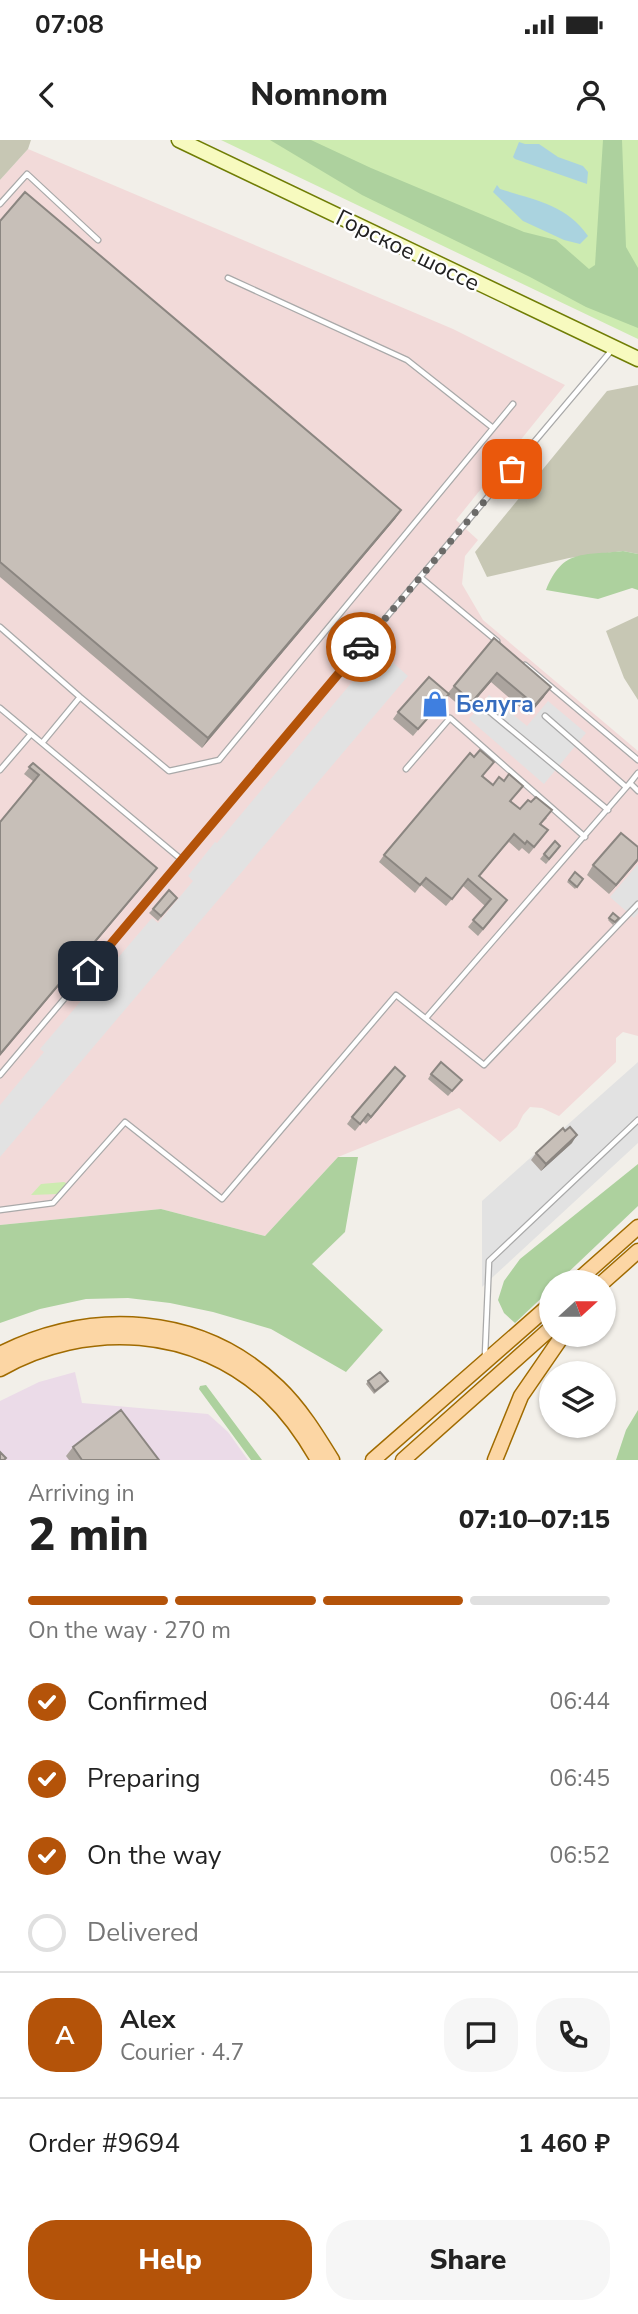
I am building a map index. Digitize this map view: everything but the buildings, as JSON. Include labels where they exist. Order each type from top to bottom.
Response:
[{"type":"main road","name":"Горское шоссе","points":[[179,140],[638,359]]},
{"type":"main road","points":[[590,1270],[638,1227]]},
{"type":"main road","points":[[616,1270],[638,1251]]},
{"type":"main road","points":[[375,1458],[539,1315]]},
{"type":"main road","points":[[0,1354],[52,1333],[96,1325],[138,1324],[195,1336],[242,1359],[278,1387],[300,1411],[332,1460]]},
{"type":"main road","points":[[0,1368],[40,1350],[97,1337],[136,1336],[185,1346],[226,1364],[264,1391],[290,1419],[318,1460]]},
{"type":"main road","points":[[403,1460],[539,1339]]},
{"type":"main road","points":[[495,1460],[520,1396],[554,1348]]},
{"type":"lane","points":[[0,204],[27,174],[98,240]]},
{"type":"lane","points":[[228,278],[407,360],[493,428]]},
{"type":"lane","points":[[0,1075],[614,348]]},
{"type":"lane","points":[[0,627],[169,771],[219,760],[513,404]]},
{"type":"lane","points":[[420,577],[503,646]]},
{"type":"lane","points":[[524,664],[638,760]]},
{"type":"lane","points":[[42,743],[80,697]]},
{"type":"lane","points":[[0,708],[181,860]]},
{"type":"lane","points":[[484,708],[608,810]]},
{"type":"lane","points":[[545,716],[628,786],[638,791]]},
{"type":"lane","points":[[407,769],[450,718],[585,837]]},
{"type":"lane","points":[[0,770],[31,734]]},
{"type":"lane","points":[[426,1018],[638,773]]},
{"type":"lane","points":[[0,1210],[54,1203],[125,1122],[222,1199],[396,995],[484,1065],[638,904]]},
{"type":"lane","points":[[484,1363],[489,1261],[638,1120]]},
{"type":"shaded area","points":[[0,140],[31,140],[28,149],[0,180]]},
{"type":"shaded area","points":[[28,149],[453,329],[565,385],[456,520],[478,540],[465,556],[462,584],[483,620],[638,751],[638,1036],[623,1032],[616,1038],[616,1062],[559,1116],[542,1108],[530,1107],[517,1127],[500,1142],[459,1108],[338,1157],[265,1236],[161,1209],[0,1225],[0,180]]},
{"type":"shaded area","points":[[638,385],[638,554],[623,551],[569,558],[487,577],[475,552],[607,391]]},
{"type":"shaded area","points":[[638,616],[638,700],[624,678],[606,631]]},
{"type":"shaded area","points":[[379,650],[408,676],[0,1157],[0,1105],[44,1052],[40,1049],[152,918],[158,923],[193,881],[188,876],[215,842],[217,843]]},
{"type":"shaded area","points":[[489,695],[527,726],[548,701],[586,733],[544,784],[469,719]]},
{"type":"shaded area","points":[[638,864],[638,913],[634,918],[610,897]]},
{"type":"shaded area","points":[[638,1062],[638,1143],[482,1287],[482,1201]]},
{"type":"shaded area","points":[[75,1372],[82,1403],[208,1414],[228,1432],[248,1460],[0,1460],[0,1401],[39,1382]]},
{"type":"green space","points":[[221,140],[638,140],[638,339]]},
{"type":"green space","points":[[270,140],[311,140],[524,232],[556,240],[589,269],[595,265],[603,140],[622,140],[626,247],[638,268],[638,328],[586,307],[362,195]]},
{"type":"green space","points":[[623,551],[638,554],[638,590],[632,588],[598,599],[546,590],[553,576],[567,561],[586,554]]},
{"type":"green space","points":[[338,1157],[358,1157],[345,1232],[312,1264],[383,1330],[346,1372],[271,1329],[170,1303],[128,1298],[86,1299],[40,1309],[0,1323],[0,1225],[161,1209],[265,1236]]},
{"type":"green space","points":[[638,1164],[638,1206],[571,1270],[539,1270],[539,1300],[515,1323],[504,1313],[498,1300],[504,1281],[520,1259]]},
{"type":"green space","points":[[41,1184],[68,1184],[58,1194],[31,1195]]},
{"type":"green space","points":[[206,1385],[262,1460],[251,1460],[199,1389],[200,1386]]},
{"type":"green space","points":[[638,1410],[638,1460],[616,1460],[626,1430]]},
{"type":"water","points":[[519,142],[539,144],[558,157],[583,166],[588,172],[587,184],[515,159],[513,157]]},
{"type":"water","points":[[497,185],[500,189],[559,210],[579,225],[588,236],[580,244],[564,240],[523,221],[493,192]]},
{"type":"way so far","points":[[361,647],[512,469]]},
{"type":"place","name":"Белуга","points":[[435,704]]},
{"type":"route","points":[[88,971],[361,647]]}]
